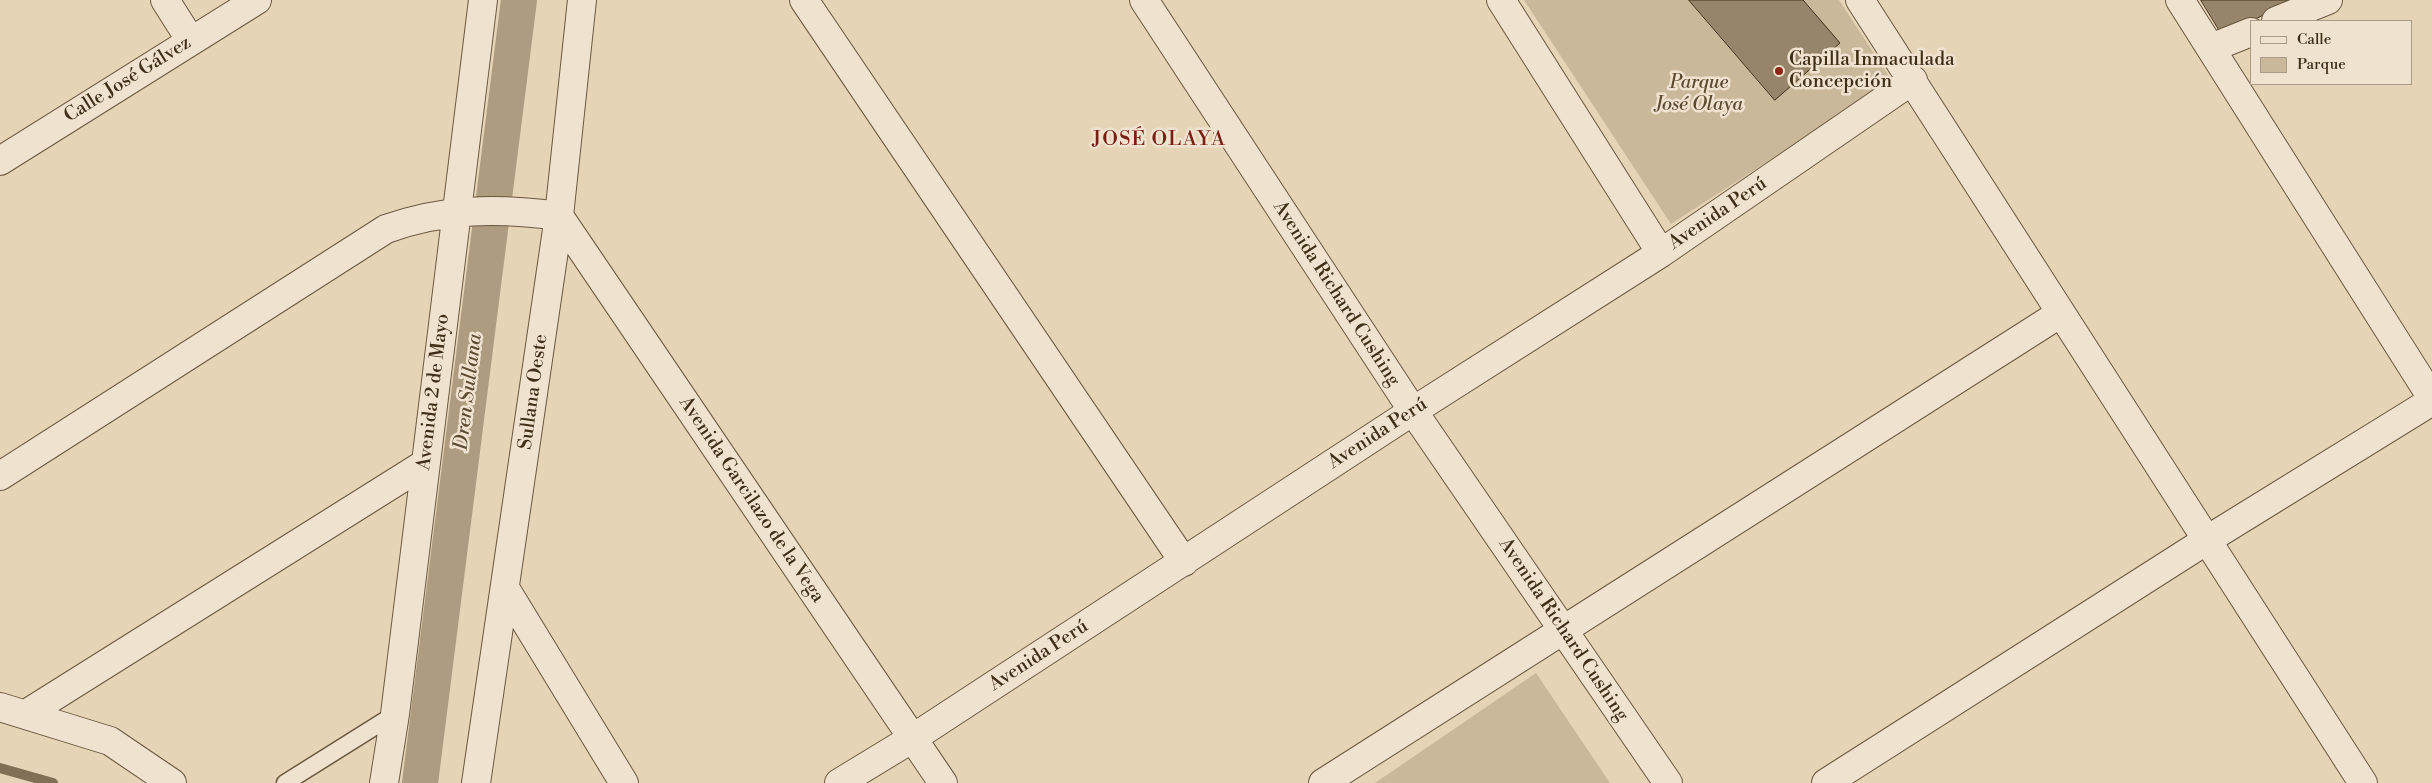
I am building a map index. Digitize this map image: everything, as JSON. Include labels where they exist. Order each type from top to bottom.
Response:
[{"type":"street","points":[[165,0],[191,40]]},
{"type":"street","name":"Calle José Gálvez","points":[[0,161],[257,0]]},
{"type":"street","name":"Avenida 2 de Mayo","points":[[384,783],[395,714],[426,463],[463,212],[483,0]]},
{"type":"street","name":"Sullana Oeste","points":[[476,783],[504,588],[546,215],[582,0]]},
{"type":"street","points":[[804,0],[1184,562]]},
{"type":"street","name":"Avenida Richard Cushing","points":[[1144,0],[1413,411],[1668,783]]},
{"type":"street","points":[[1501,0],[1661,253]]},
{"type":"street","points":[[1860,0],[2207,540],[2356,781]]},
{"type":"street","points":[[1826,783],[2207,540],[2432,400],[2180,0]]},
{"type":"street","points":[[2278,20],[2328,0]]},
{"type":"street","points":[[2211,48],[2250,32]]},
{"type":"street","name":"Avenida Perú","points":[[839,783],[913,738],[1413,411],[1661,253],[1913,80]]},
{"type":"street","points":[[0,476],[386,229],[417,218],[463,212],[546,215]]},
{"type":"street","name":"Avenida Garcilazo de la Vega","points":[[546,215],[943,783]]},
{"type":"street","points":[[1323,783],[2062,313]]},
{"type":"street","points":[[13,711],[426,463]]},
{"type":"street","points":[[504,588],[624,783]]},
{"type":"street","points":[[13,711],[110,741],[172,783]]},
{"type":"lane","points":[[285,783],[395,714]]},
{"type":"green space","name":"Parque José Olaya","points":[[1524,0],[1839,0],[1892,81],[1671,224]]},
{"type":"green space","points":[[1536,673],[1610,783],[1375,783]]},
{"type":"building","name":"Capilla Inmaculada Concepción","points":[[1689,0],[1803,0],[1840,43],[1775,100]]},
{"type":"building","points":[[2201,0],[2292,0],[2254,20],[2250,20],[2250,22],[2223,36]]},
{"type":"waterway","name":"Dren Sullana","points":[[420,783],[519,0]]},
{"type":"waterway","points":[[0,768],[53,783]]},
{"type":"place","name":"Capilla Inmaculada Concepción","points":[[1779,71]]},
{"type":"district","name":"JOSÉ OLAYA","points":[[1159,140]]}]
